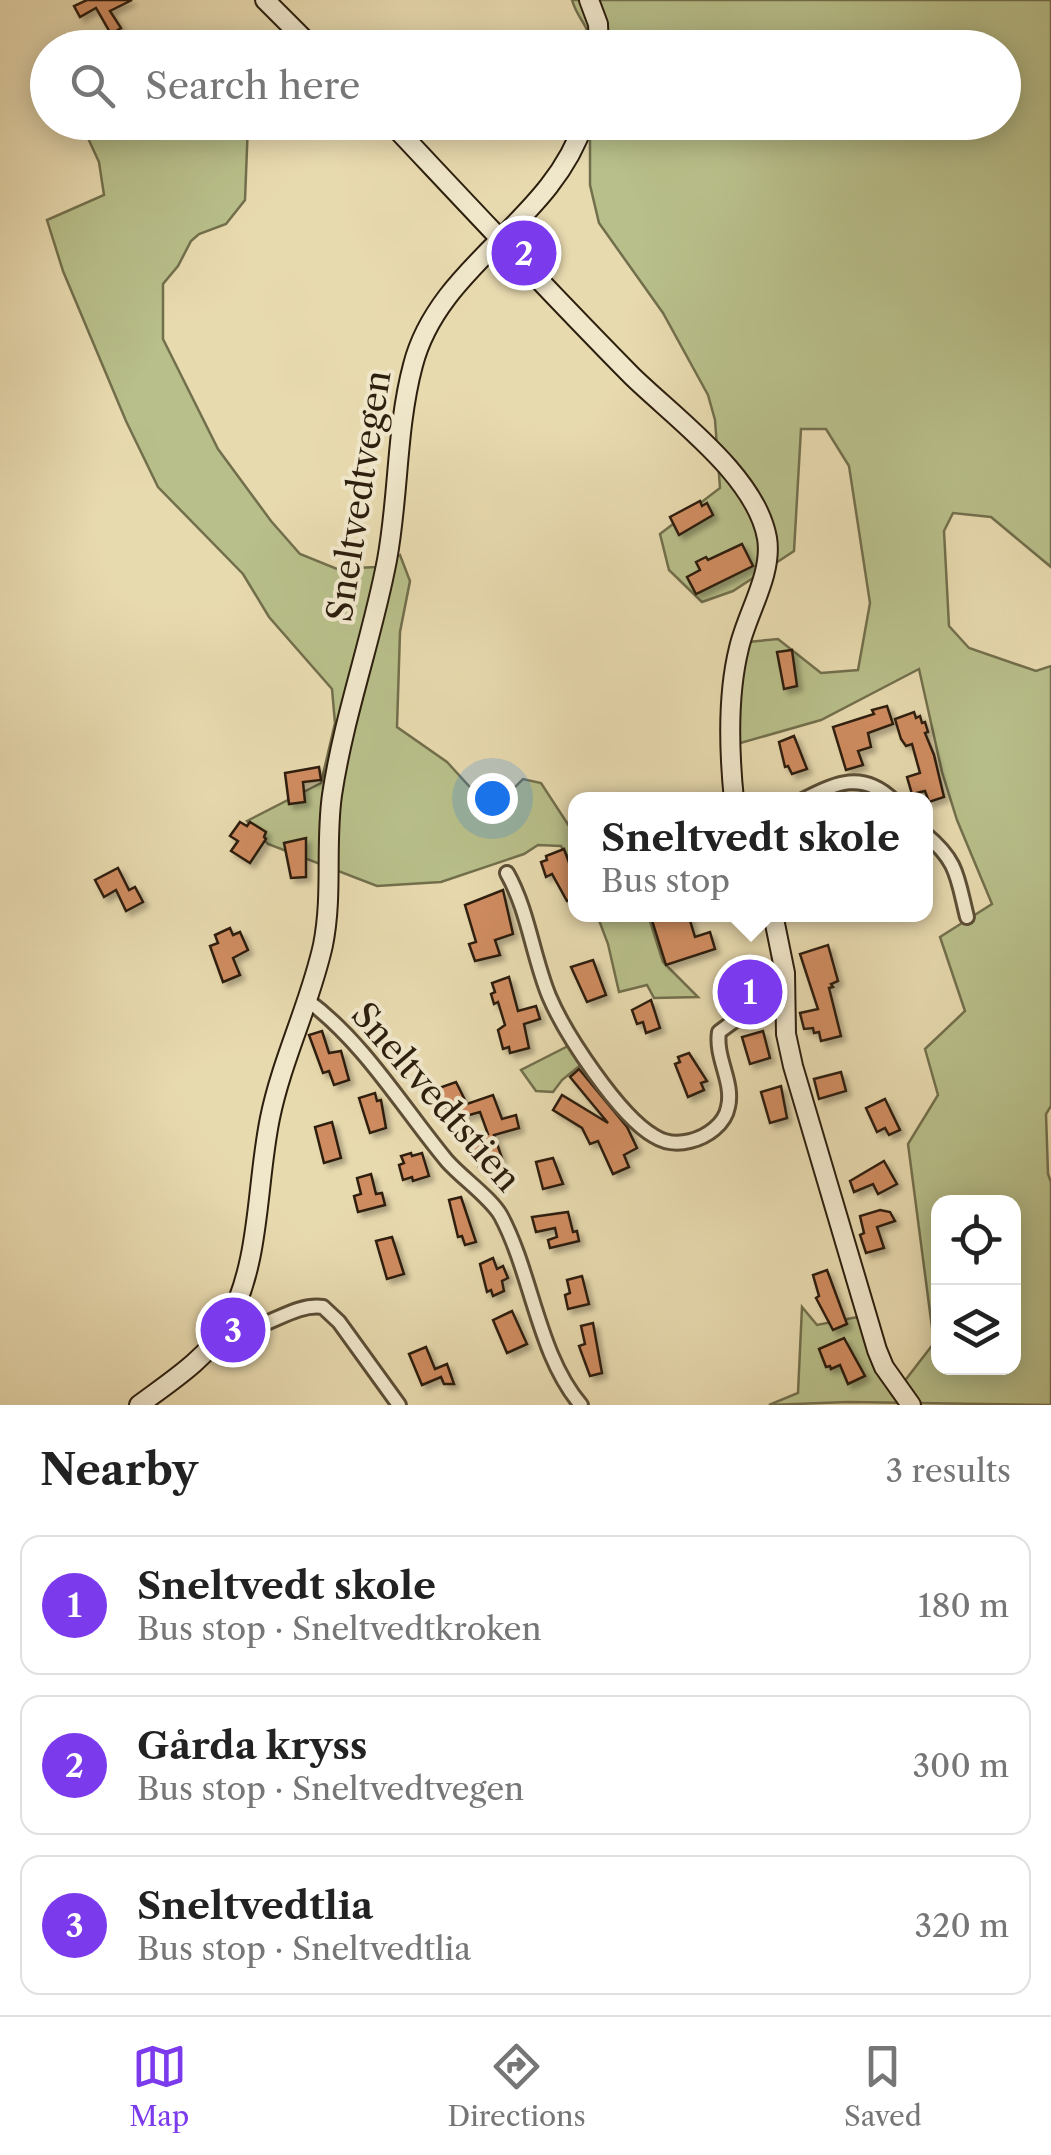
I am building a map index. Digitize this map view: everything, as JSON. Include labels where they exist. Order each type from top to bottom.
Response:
[{"type":"main road","points":[[265,0],[295,30]]},
{"type":"main road","points":[[590,0],[598,30]]},
{"type":"main road","points":[[407,140],[632,375],[723,464],[750,499],[763,524],[766,563],[734,672],[734,792]]},
{"type":"main road","name":"Sneltvedtvegen","points":[[140,1405],[202,1356],[225,1328],[248,1268],[270,1115],[307,1000],[329,909],[333,790],[388,556],[404,409],[414,360],[439,306],[556,180],[577,140]]},
{"type":"main road","points":[[775,922],[785,974],[788,1045],[877,1350],[910,1405]]},
{"type":"street","points":[[817,792],[856,780],[883,792]]},
{"type":"street","points":[[933,840],[944,848],[956,874],[967,917]]},
{"type":"street","points":[[507,873],[546,989],[560,1018],[585,1059],[627,1111],[647,1132],[663,1141],[692,1140],[714,1130],[724,1120],[729,1093],[718,1049],[719,1032],[750,1010],[785,1001]]},
{"type":"street","name":"Sneltvedtstien","points":[[307,1000],[324,1012],[413,1114],[448,1161],[501,1216],[526,1274],[560,1375],[581,1405]]},
{"type":"street","points":[[225,1328],[239,1332],[305,1307],[323,1307],[340,1322],[398,1405]]},
{"type":"green space","points":[[572,0],[1051,0],[1051,567],[991,517],[953,513],[944,531],[949,626],[969,648],[1036,671],[1051,666],[1051,1106],[1046,1114],[1051,1182],[1051,1405],[769,1405],[798,1393],[802,1307],[817,1325],[873,1314],[883,1360],[900,1387],[931,1347],[931,1375],[1021,1375],[1021,1195],[931,1195],[931,1320],[908,1144],[938,1095],[925,1049],[965,1011],[940,937],[992,904],[942,772],[919,669],[821,720],[730,746],[748,642],[778,639],[821,673],[858,670],[870,603],[849,466],[826,429],[801,429],[794,551],[733,591],[702,602],[669,570],[660,534],[720,488],[715,420],[708,395],[663,313],[599,223],[590,185],[590,140],[1021,140],[1021,30],[586,30]]},
{"type":"green space","points":[[89,140],[247,140],[245,200],[226,224],[191,241],[163,284],[163,339],[218,449],[300,554],[337,569],[376,567],[400,555],[410,581],[400,632],[397,727],[447,762],[479,797],[508,794],[523,779],[541,783],[568,824],[568,858],[561,846],[538,845],[524,854],[441,882],[377,886],[268,844],[247,821],[321,783],[335,723],[332,689],[269,617],[243,574],[158,487],[126,421],[63,271],[47,220],[104,195],[99,162]]},
{"type":"green space","points":[[600,922],[650,922],[663,962],[698,997],[654,998],[647,985],[619,992]]},
{"type":"green space","points":[[576,1042],[588,1059],[553,1092],[536,1091],[521,1070]]},
{"type":"building","points":[[87,0],[132,0],[110,11],[121,28],[118,30],[109,30],[96,8],[80,17],[74,6]]},
{"type":"building","points":[[700,501],[702,506],[707,503],[713,515],[679,535],[670,517]]},
{"type":"building","points":[[742,544],[753,566],[696,594],[687,577],[700,570],[696,562]]},
{"type":"building","points":[[792,650],[797,686],[784,689],[777,652]]},
{"type":"building","points":[[887,706],[893,724],[868,733],[871,747],[858,751],[863,765],[846,770],[833,727]]},
{"type":"building","points":[[914,712],[916,718],[920,716],[925,722],[944,797],[933,801],[933,792],[911,792],[907,777],[920,773],[912,744],[906,746],[901,739],[895,719]]},
{"type":"building","points":[[794,736],[807,769],[792,774],[785,767],[779,742]]},
{"type":"building","points":[[319,767],[321,780],[303,782],[305,802],[289,804],[285,773]]},
{"type":"building","points":[[240,822],[247,826],[250,822],[266,832],[266,839],[250,863],[231,851],[238,841],[230,836]]},
{"type":"building","points":[[306,838],[306,877],[291,878],[284,843]]},
{"type":"building","points":[[564,849],[568,860],[568,901],[552,874],[546,877],[541,862],[547,860],[546,856]]},
{"type":"building","points":[[118,868],[129,890],[135,887],[143,902],[126,911],[116,890],[104,897],[95,880]]},
{"type":"building","points":[[503,890],[513,934],[495,940],[500,955],[475,961],[469,944],[476,942],[465,905]]},
{"type":"building","points":[[653,922],[690,922],[695,937],[710,932],[715,949],[666,965]]},
{"type":"building","points":[[230,928],[233,935],[240,932],[248,950],[233,958],[240,975],[223,982],[210,946],[218,943],[215,935]]},
{"type":"building","points":[[828,945],[838,981],[829,988],[841,1036],[821,1041],[819,1032],[804,1029],[800,1013],[818,1009],[800,954]]},
{"type":"building","points":[[593,960],[606,995],[587,1002],[571,967]]},
{"type":"building","points":[[509,977],[518,1011],[536,1006],[540,1019],[524,1024],[529,1048],[510,1053],[509,1047],[503,1049],[498,1030],[505,1025],[498,1002],[494,1004],[491,994],[495,992],[492,983]]},
{"type":"building","points":[[651,1000],[660,1028],[646,1033],[643,1022],[637,1024],[632,1010]]},
{"type":"building","points":[[322,1031],[329,1053],[341,1051],[349,1080],[334,1085],[329,1071],[323,1073],[309,1035]]},
{"type":"building","points":[[763,1031],[770,1058],[750,1064],[742,1037]]},
{"type":"building","points":[[689,1053],[707,1081],[701,1083],[704,1090],[688,1097],[675,1064],[680,1062],[678,1057]]},
{"type":"building","points":[[579,1069],[627,1127],[637,1148],[624,1155],[629,1167],[613,1174],[598,1141],[590,1144],[582,1128],[553,1110],[562,1095],[608,1123],[570,1077]]},
{"type":"building","points":[[841,1072],[846,1091],[819,1099],[814,1079]]},
{"type":"building","points":[[456,1082],[467,1104],[493,1095],[502,1119],[516,1115],[519,1128],[494,1135],[502,1158],[479,1167],[471,1141],[488,1134],[480,1112],[451,1120],[439,1088]]},
{"type":"building","points":[[781,1086],[787,1118],[770,1123],[761,1092]]},
{"type":"building","points":[[375,1093],[377,1101],[381,1100],[386,1128],[370,1133],[359,1098]]},
{"type":"building","points":[[885,1099],[900,1130],[889,1135],[885,1128],[877,1132],[866,1108]]},
{"type":"building","points":[[332,1122],[341,1158],[324,1163],[315,1127]]},
{"type":"building","points":[[422,1153],[429,1176],[403,1180],[401,1156]]},
{"type":"building","points":[[553,1158],[563,1184],[543,1189],[536,1162]]},
{"type":"building","points":[[884,1161],[897,1184],[878,1194],[873,1184],[854,1192],[850,1181]]},
{"type":"building","points":[[371,1174],[376,1194],[382,1193],[385,1205],[358,1212],[354,1196],[361,1194],[357,1178]]},
{"type":"building","points":[[461,1197],[476,1242],[465,1245],[462,1236],[458,1237],[449,1200]]},
{"type":"building","points":[[880,1210],[890,1212],[895,1221],[877,1227],[884,1248],[866,1253],[860,1235],[864,1233],[860,1216]]},
{"type":"building","points":[[568,1212],[579,1241],[550,1248],[548,1240],[557,1237],[555,1228],[536,1232],[532,1217]]},
{"type":"building","points":[[392,1237],[404,1274],[387,1279],[376,1241]]},
{"type":"building","points":[[493,1258],[497,1269],[503,1266],[508,1278],[502,1281],[504,1291],[493,1296],[491,1290],[487,1292],[480,1264]]},
{"type":"building","points":[[827,1270],[847,1324],[833,1330],[816,1298],[819,1296],[813,1275]]},
{"type":"building","points":[[582,1276],[589,1304],[568,1309],[567,1280]]},
{"type":"building","points":[[512,1311],[527,1344],[507,1353],[493,1320]]},
{"type":"building","points":[[593,1323],[602,1373],[590,1376],[579,1346],[585,1344],[581,1326]]},
{"type":"building","points":[[844,1338],[865,1376],[848,1384],[840,1365],[826,1367],[819,1349]]},
{"type":"building","points":[[426,1347],[435,1369],[447,1364],[454,1384],[444,1384],[441,1377],[422,1385],[409,1354]]},
{"type":"place","name":"Gårda kryss","points":[[524,253]]},
{"type":"place","name":"Sneltvedt skole","points":[[750,992]]},
{"type":"place","name":"Sneltvedtlia","points":[[233,1330]]}]
